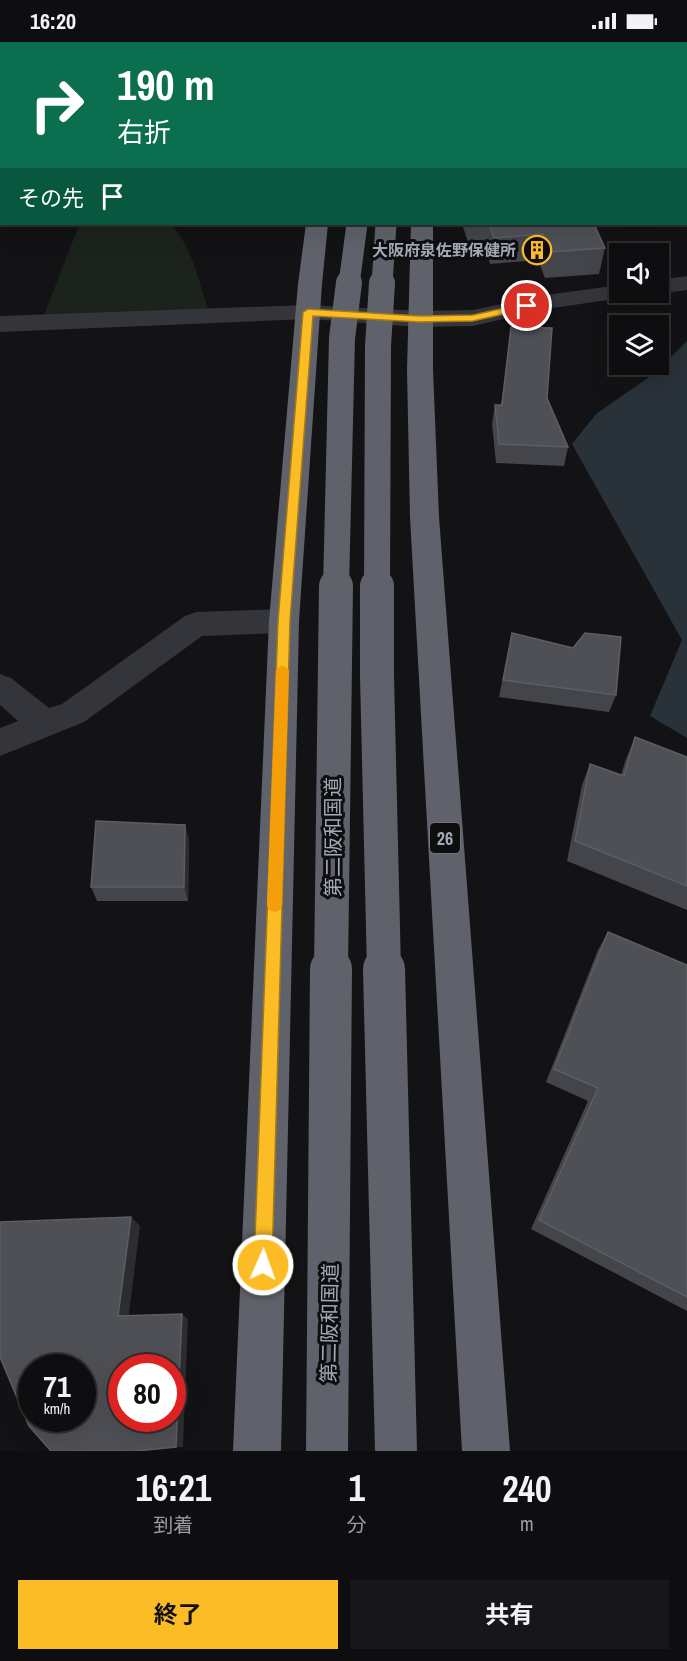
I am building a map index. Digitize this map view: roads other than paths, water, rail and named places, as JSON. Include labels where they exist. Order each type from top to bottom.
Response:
[{"type":"highway","points":[[256,1451],[284,621],[317,225]]},
{"type":"highway","name":"第二阪和国道","points":[[327,1451],[334,674],[342,338],[357,225]]},
{"type":"highway","points":[[386,225],[378,346],[377,676],[396,1451]]},
{"type":"highway","name":"26","points":[[422,225],[420,319],[423,525],[473,1230],[486,1451]]},
{"type":"street","points":[[669,285],[687,283]]},
{"type":"street","points":[[0,324],[308,312],[420,319],[473,318],[546,302],[609,293]]},
{"type":"street","points":[[0,742],[73,713],[196,624],[284,621]]},
{"type":"street","points":[[0,687],[45,724]]},
{"type":"place","name":"大阪府泉佐野保健所","points":[[537,250]]}]
